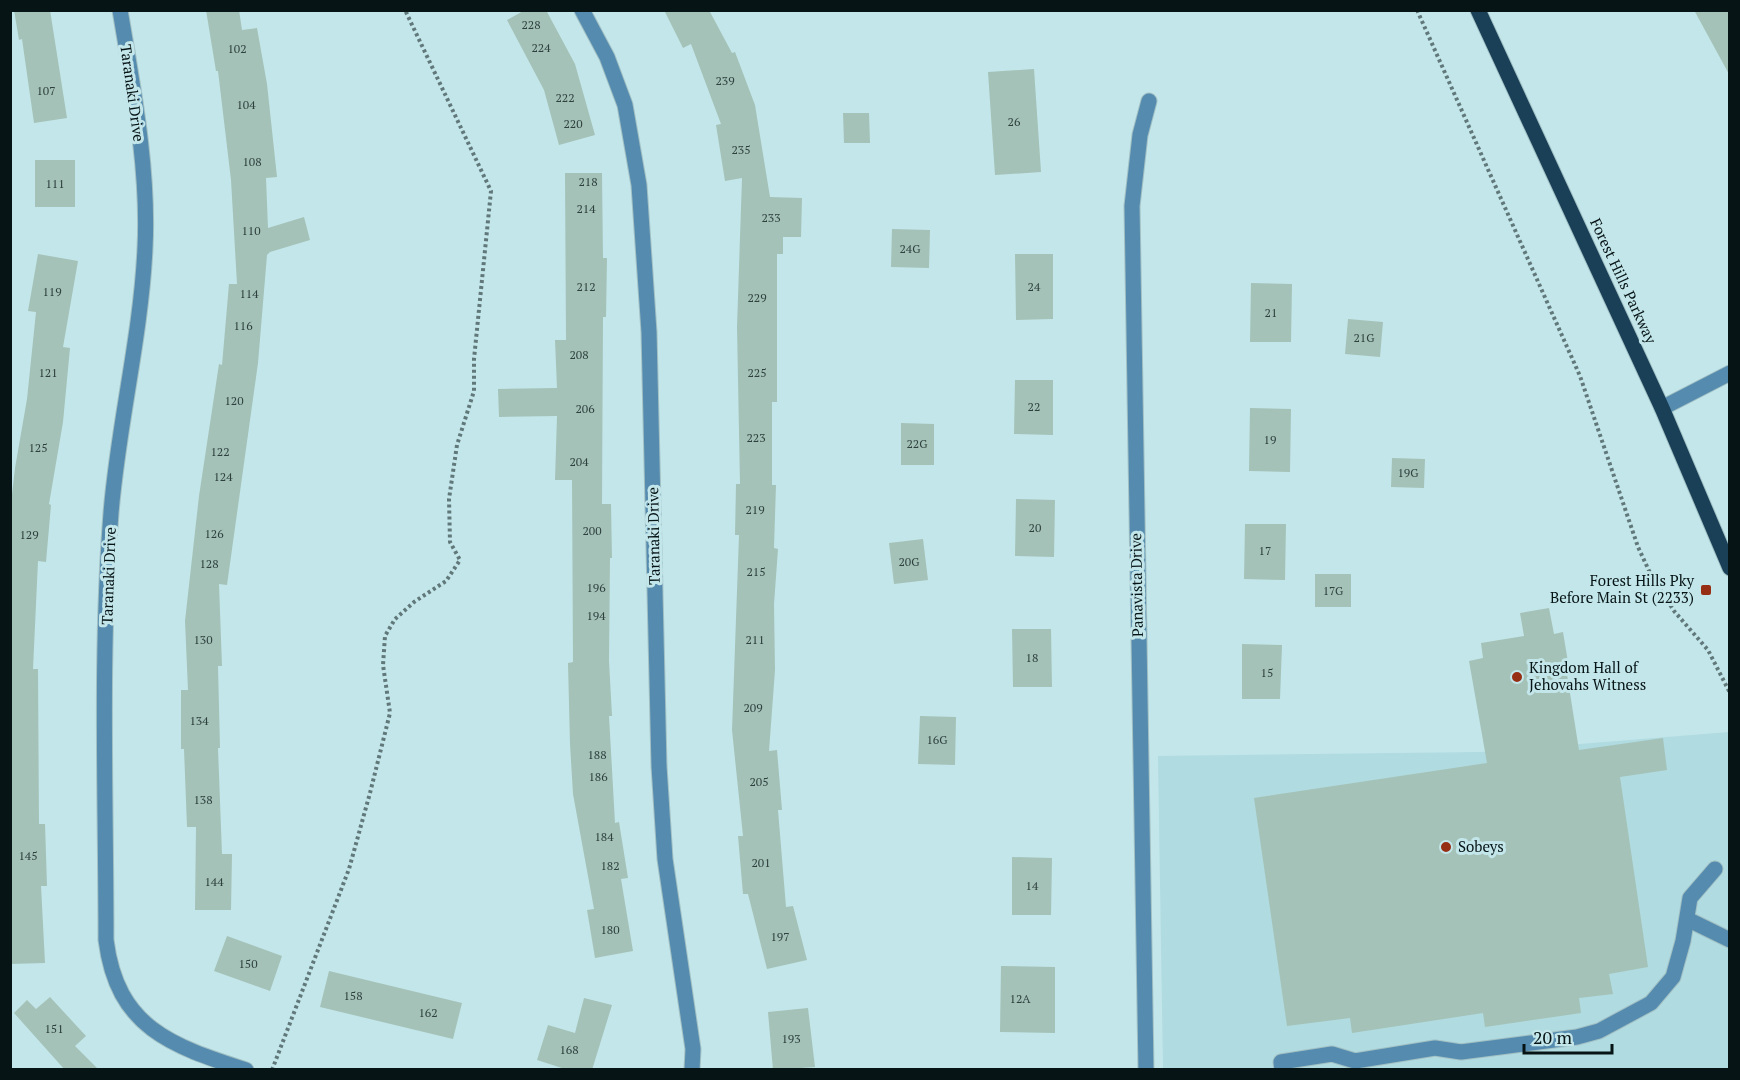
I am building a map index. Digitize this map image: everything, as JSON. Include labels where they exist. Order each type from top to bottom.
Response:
[{"type":"main road","name":"Forest Hills Parkway","points":[[1478,10],[1662,408],[1730,568]]},
{"type":"street","name":"Taranaki Drive","points":[[120,10],[143,177],[145,247],[111,513],[106,633],[106,940],[117,984],[127,1001],[148,1025],[189,1052],[246,1070]]},
{"type":"street","name":"Taranaki Drive","points":[[582,10],[607,57],[625,105],[639,185],[649,332],[659,766],[665,859],[693,1049],[692,1070]]},
{"type":"street","name":"Panavista Drive","points":[[1146,1070],[1132,206],[1140,135],[1149,101]]},
{"type":"street","points":[[1662,408],[1730,373]]},
{"type":"street","points":[[1282,1070],[1281,1062],[1332,1054],[1356,1065],[1435,1048],[1461,1052],[1578,1037],[1599,1031],[1652,1003],[1673,977],[1690,898],[1715,869]]},
{"type":"street","points":[[1687,919],[1730,940]]},
{"type":"path","points":[[272,1070],[349,869],[370,793],[390,713],[383,665],[385,636],[395,619],[414,602],[446,581],[460,560],[450,542],[448,499],[457,445],[474,391],[474,359],[491,191],[405,10]]},
{"type":"path","points":[[1417,10],[1580,376],[1638,547],[1651,576],[1674,611],[1708,650],[1730,693]]},
{"type":"shaded area","points":[[1729,732],[1729,1069],[1163,1069],[1158,756],[1481,752]]},
{"type":"building","points":[[14,10],[50,10],[67,118],[34,123],[22,39],[19,40]]},
{"type":"building","points":[[206,10],[239,10],[242,30],[257,28],[267,84],[277,177],[266,178],[268,228],[304,217],[310,240],[270,252],[267,255],[258,363],[227,585],[219,584],[222,666],[218,666],[220,748],[218,748],[222,854],[232,854],[231,910],[195,910],[196,827],[187,827],[184,749],[181,749],[181,690],[188,690],[185,621],[199,496],[219,364],[222,365],[229,284],[237,284],[231,180],[218,71],[216,71]]},
{"type":"building","points":[[525,10],[546,10],[575,64],[595,135],[559,145],[544,90],[507,20]]},
{"type":"building","points":[[664,10],[709,10],[732,53],[735,52],[755,105],[770,197],[802,198],[801,237],[783,237],[783,254],[777,254],[777,402],[772,402],[772,485],[776,485],[774,548],[778,549],[774,604],[775,670],[769,751],[777,750],[782,810],[778,810],[786,907],[793,906],[807,960],[767,969],[748,894],[743,894],[738,836],[743,836],[732,730],[739,535],[735,535],[736,484],[740,484],[737,327],[742,178],[725,181],[716,125],[721,124],[691,44],[683,48]]},
{"type":"building","points":[[1694,10],[1730,10],[1730,76]]},
{"type":"building","points":[[1034,69],[1041,172],[995,175],[988,72]]},
{"type":"building","points":[[843,113],[869,113],[870,143],[844,143]]},
{"type":"building","points":[[35,160],[75,160],[75,207],[35,207]]},
{"type":"building","points":[[565,173],[602,173],[603,258],[607,258],[606,317],[603,317],[602,504],[611,504],[609,661],[612,716],[609,716],[615,823],[619,822],[628,878],[621,879],[633,951],[595,958],[587,910],[594,909],[573,794],[570,744],[568,663],[573,662],[572,480],[555,480],[557,416],[499,417],[498,389],[557,388],[555,340],[566,340]]},
{"type":"building","points":[[892,229],[930,230],[929,268],[891,267]]},
{"type":"building","points":[[38,254],[78,261],[63,347],[70,348],[63,422],[49,504],[51,505],[46,562],[38,561],[33,669],[38,669],[39,824],[45,824],[47,886],[41,886],[45,963],[10,964],[10,512],[27,399],[36,312],[28,311]]},
{"type":"building","points":[[1015,254],[1053,254],[1053,319],[1016,320]]},
{"type":"building","points":[[1251,283],[1292,284],[1291,342],[1250,342]]},
{"type":"building","points":[[1348,319],[1383,322],[1380,357],[1345,354]]},
{"type":"building","points":[[1015,380],[1053,380],[1053,435],[1014,434]]},
{"type":"building","points":[[1250,408],[1291,409],[1290,472],[1249,471]]},
{"type":"building","points":[[901,423],[934,424],[934,465],[901,465]]},
{"type":"building","points":[[1392,458],[1425,459],[1424,488],[1391,487]]},
{"type":"building","points":[[1016,499],[1055,500],[1054,557],[1015,556]]},
{"type":"building","points":[[1245,524],[1286,524],[1285,580],[1244,579]]},
{"type":"building","points":[[923,539],[928,580],[894,584],[889,543]]},
{"type":"building","points":[[1315,574],[1351,574],[1351,607],[1315,607]]},
{"type":"building","name":"Sobeys","points":[[1549,608],[1554,634],[1563,632],[1569,668],[1566,668],[1579,750],[1663,738],[1667,770],[1620,777],[1648,967],[1609,974],[1613,994],[1579,998],[1581,1013],[1485,1027],[1483,1013],[1352,1033],[1350,1018],[1287,1026],[1254,798],[1487,763],[1469,661],[1483,658],[1481,643],[1524,636],[1520,613]]},
{"type":"building","points":[[1012,629],[1051,629],[1052,687],[1013,687]]},
{"type":"building","points":[[1242,644],[1282,645],[1280,699],[1242,699]]},
{"type":"building","points":[[920,716],[956,717],[955,765],[918,764]]},
{"type":"building","points":[[1012,857],[1052,858],[1051,915],[1012,915]]},
{"type":"building","points":[[227,936],[282,956],[270,991],[214,971]]},
{"type":"building","points":[[1001,966],[1055,967],[1055,1033],[1000,1032]]},
{"type":"building","points":[[329,971],[462,1003],[453,1039],[320,1007]]},
{"type":"building","points":[[50,997],[86,1036],[75,1046],[99,1070],[65,1070],[14,1013],[27,1000],[36,1009]]},
{"type":"building","points":[[584,998],[612,1005],[592,1070],[568,1070],[537,1060],[548,1025],[575,1033]]},
{"type":"building","points":[[808,1008],[815,1067],[773,1070],[768,1012]]},
{"type":"place","name":"Forest Hills Pky Before Main St (2233)","points":[[1706,590]]},
{"type":"place","name":"Kingdom Hall of Jehovahs Witness","points":[[1517,677]]},
{"type":"place","name":"Sobeys","points":[[1446,847]]}]
